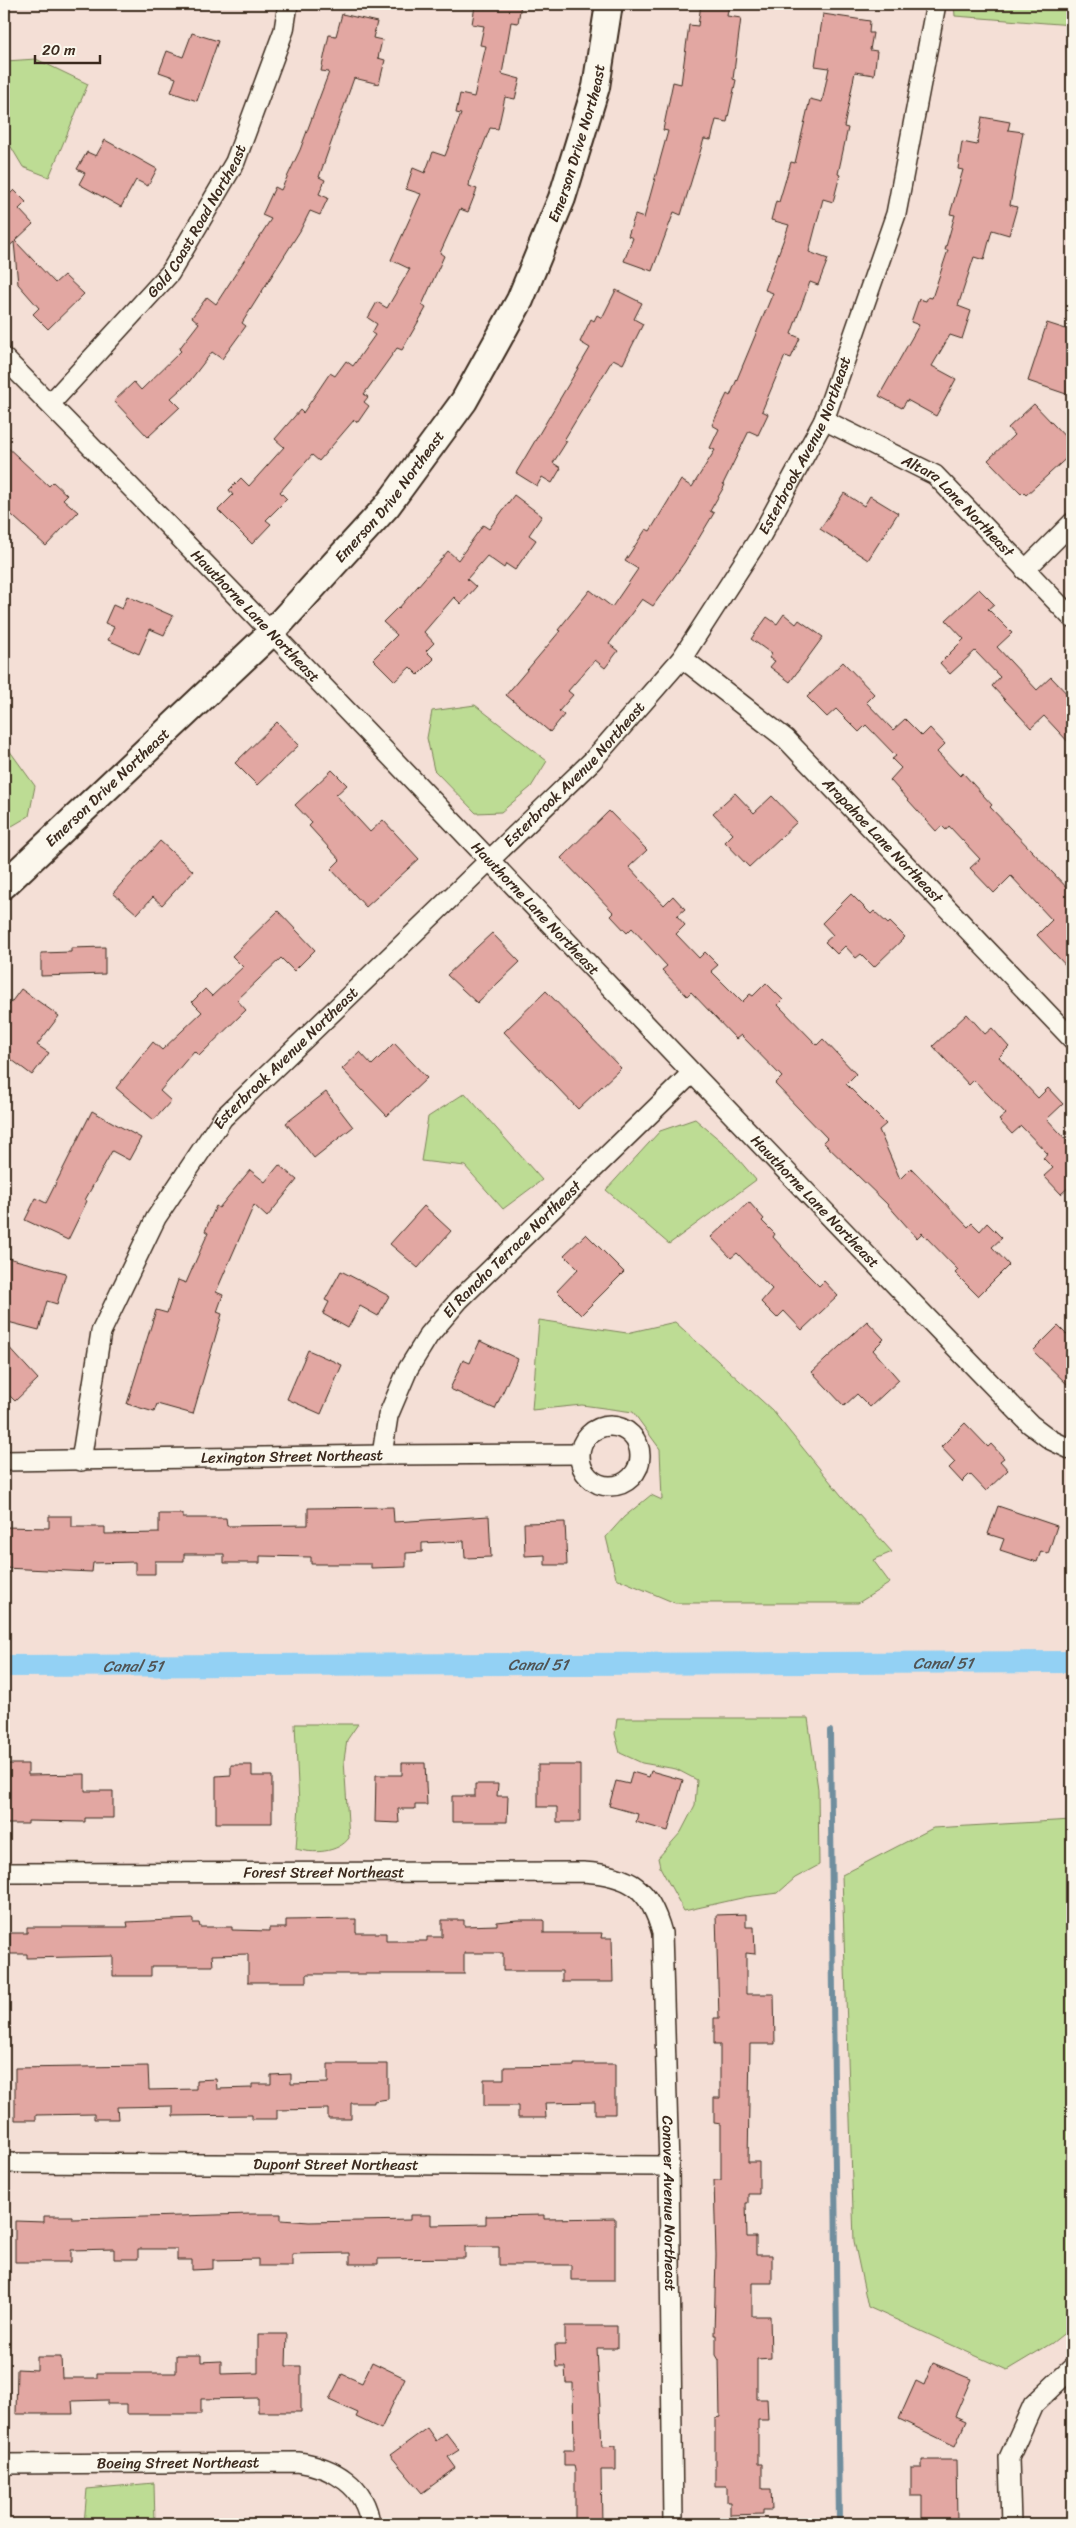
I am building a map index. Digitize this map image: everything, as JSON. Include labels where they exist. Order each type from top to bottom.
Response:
[{"type":"street","name":"Gold Coast Road Northeast","points":[[50,404],[170,273],[235,162],[284,30],[288,4]]},
{"type":"street","name":"Emerson Drive Northeast","points":[[4,885],[271,633],[387,506],[464,401],[520,300],[562,198],[596,87],[609,4]]},
{"type":"street","name":"Esterbrook Avenue Northeast","points":[[81,1461],[101,1332],[156,1218],[223,1118],[592,761],[682,658],[762,534],[824,420],[896,214],[936,4]]},
{"type":"street","name":"Hawthorne Lane Northeast","points":[[4,358],[271,633],[691,1074],[1030,1424],[1051,1440],[1072,1450]]},
{"type":"street","name":"Altara Lane Northeast","points":[[824,420],[935,475],[1072,618]]},
{"type":"street","points":[[1025,570],[1072,523]]},
{"type":"street","name":"Arapahoe Lane Northeast","points":[[682,658],[786,739],[1072,1039]]},
{"type":"street","name":"El Rancho Terrace Northeast","points":[[382,1455],[388,1416],[408,1369],[429,1334],[459,1300],[691,1074]]},
{"type":"street","name":"Lexington Street Northeast","points":[[4,1462],[382,1455],[579,1454]]},
{"type":"street","name":"Forest Street Northeast","points":[[4,1874],[583,1872],[607,1873],[640,1888]]},
{"type":"street","name":"Conover Avenue Northeast","points":[[640,1888],[651,1902],[662,1933],[668,2166],[673,2524]]},
{"type":"street","name":"Dupont Street Northeast","points":[[4,2163],[668,2166]]},
{"type":"street","points":[[1011,2524],[1009,2458],[1033,2405],[1072,2368]]},
{"type":"street","name":"Boeing Street Northeast","points":[[4,2464],[298,2462],[318,2465],[348,2480],[364,2503],[370,2524]]},
{"type":"green space","points":[[954,4],[1072,4],[1072,25],[955,16]]},
{"type":"green space","points":[[36,59],[88,84],[49,177],[23,167],[4,135],[4,68],[6,61]]},
{"type":"green space","points":[[475,705],[547,761],[531,787],[501,812],[476,813],[434,770],[427,738],[432,711]]},
{"type":"green space","points":[[4,743],[35,786],[29,816],[7,829],[4,826]]},
{"type":"green space","points":[[465,1093],[542,1180],[503,1209],[465,1166],[421,1161],[428,1117]]},
{"type":"green space","points":[[695,1119],[728,1147],[756,1180],[669,1244],[606,1190],[660,1131]]},
{"type":"green space","points":[[539,1320],[627,1333],[675,1322],[772,1410],[841,1495],[892,1552],[873,1560],[890,1583],[858,1603],[675,1603],[616,1578],[606,1537],[624,1517],[651,1495],[662,1500],[660,1449],[633,1412],[582,1405],[532,1410]]},
{"type":"green space","points":[[617,1718],[808,1718],[818,1789],[819,1865],[795,1878],[778,1893],[746,1897],[684,1911],[660,1867],[658,1858],[681,1832],[695,1805],[697,1780],[676,1769],[642,1763],[620,1753],[615,1734]]},
{"type":"green space","points":[[295,1724],[358,1724],[347,1740],[344,1760],[349,1838],[338,1847],[325,1851],[310,1852],[296,1849],[299,1805]]},
{"type":"green space","points":[[1072,1820],[1072,2327],[1052,2343],[1007,2370],[868,2307],[854,2241],[842,1875],[933,1828]]},
{"type":"green space","points":[[154,2483],[155,2524],[84,2524],[87,2489]]},
{"type":"building","points":[[487,4],[521,4],[518,23],[511,22],[502,74],[520,79],[515,99],[505,97],[498,129],[490,128],[470,179],[469,186],[477,189],[468,212],[460,209],[440,253],[444,256],[422,305],[426,308],[421,317],[402,350],[397,348],[364,394],[368,397],[364,402],[369,406],[358,422],[354,420],[319,461],[312,455],[280,492],[287,499],[266,520],[271,524],[252,544],[218,510],[233,495],[229,490],[241,478],[249,486],[284,447],[275,439],[300,410],[303,413],[330,373],[335,376],[346,361],[353,366],[375,335],[372,333],[377,324],[368,318],[377,302],[387,308],[410,269],[391,260],[421,194],[406,189],[413,168],[425,173],[433,152],[445,156],[461,114],[456,113],[460,94],[474,97],[486,46],[480,45],[484,26],[472,24],[475,6],[486,8]]},
{"type":"building","points":[[701,4],[729,4],[727,16],[741,18],[733,79],[736,80],[727,122],[716,120],[711,140],[704,139],[681,215],[674,212],[652,271],[624,261],[633,238],[628,236],[635,215],[644,218],[668,131],[663,130],[673,82],[681,84],[689,25],[698,26]]},
{"type":"building","points":[[342,14],[377,22],[373,38],[382,40],[378,58],[385,60],[379,84],[354,78],[319,177],[325,180],[319,194],[328,198],[320,215],[310,211],[300,231],[242,323],[246,326],[222,359],[212,352],[189,382],[171,398],[180,407],[148,437],[114,401],[134,382],[141,390],[181,351],[179,349],[199,323],[192,317],[207,297],[216,304],[271,219],[262,215],[275,187],[281,190],[300,150],[329,72],[321,71],[329,35],[336,36]]},
{"type":"building","points":[[823,14],[870,21],[869,33],[873,33],[870,50],[877,51],[874,75],[855,72],[844,127],[848,128],[838,174],[840,175],[833,202],[823,199],[809,252],[828,259],[818,285],[810,282],[791,334],[800,338],[791,358],[785,356],[762,411],[768,414],[758,435],[749,431],[723,484],[725,485],[710,511],[714,513],[684,563],[653,606],[642,599],[609,644],[618,651],[605,668],[595,660],[568,691],[573,695],[559,711],[564,715],[550,732],[506,695],[560,631],[558,630],[590,590],[612,607],[638,569],[625,561],[646,529],[650,531],[681,480],[692,487],[715,450],[710,448],[719,429],[712,425],[727,394],[730,396],[773,293],[765,290],[789,225],[771,220],[776,201],[779,202],[791,162],[795,163],[810,99],[822,102],[829,68],[815,66]]},
{"type":"building","points":[[192,33],[218,41],[197,101],[171,92],[176,78],[159,72],[167,51],[183,57]]},
{"type":"building","points":[[982,117],[1010,122],[1008,130],[1023,132],[1010,205],[1017,207],[1009,235],[992,230],[984,260],[974,257],[958,306],[971,311],[962,339],[950,335],[932,366],[956,379],[936,416],[907,400],[902,408],[879,396],[919,325],[911,322],[919,299],[926,301],[928,297],[932,298],[948,250],[945,250],[955,215],[950,214],[963,170],[958,169],[962,142],[977,145]]},
{"type":"building","points":[[105,140],[157,169],[148,186],[136,180],[121,207],[79,184],[85,173],[77,169],[87,152],[96,156]]},
{"type":"building","points":[[14,190],[26,202],[19,209],[33,224],[15,241],[55,283],[64,275],[84,294],[48,329],[33,314],[39,308],[18,284],[14,242],[4,251],[4,194],[7,197]]},
{"type":"building","points":[[616,290],[642,303],[634,319],[643,324],[623,364],[613,359],[564,440],[567,441],[553,463],[561,468],[552,483],[542,477],[537,486],[516,473],[590,348],[580,342],[591,319],[594,321],[597,315],[602,318]]},
{"type":"building","points":[[1047,323],[1072,331],[1072,396],[1028,381]]},
{"type":"building","points":[[1034,404],[1072,444],[1072,453],[1026,495],[1023,492],[1021,494],[988,460],[1014,435],[1008,428]]},
{"type":"building","points":[[4,444],[49,486],[53,482],[67,495],[63,499],[78,512],[46,546],[4,508]]},
{"type":"building","points":[[844,493],[864,506],[870,496],[898,513],[868,560],[820,529]]},
{"type":"building","points":[[514,495],[542,516],[529,535],[536,540],[515,570],[506,564],[504,568],[487,556],[467,579],[476,587],[461,604],[454,597],[424,632],[434,643],[426,651],[434,659],[418,675],[410,667],[395,681],[373,659],[397,635],[383,622],[399,608],[448,551],[458,560],[483,525],[489,529]]},
{"type":"building","points":[[979,589],[994,604],[988,609],[1012,633],[997,647],[1037,690],[1051,677],[1072,699],[1072,746],[1044,716],[1031,728],[992,686],[1000,677],[975,651],[950,674],[940,663],[964,639],[946,620]]},
{"type":"building","points":[[127,596],[173,616],[164,635],[150,629],[139,654],[108,640],[114,627],[105,623],[113,605],[122,609]]},
{"type":"building","points":[[784,614],[796,624],[799,620],[823,637],[790,682],[770,667],[775,661],[769,658],[772,654],[751,639],[767,617],[777,624]]},
{"type":"building","points":[[843,662],[874,694],[866,702],[893,730],[905,719],[922,736],[930,728],[945,744],[937,752],[960,776],[963,773],[992,805],[990,807],[1072,893],[1072,972],[1037,935],[1052,920],[1011,876],[994,893],[970,868],[980,859],[949,826],[946,830],[942,826],[936,831],[890,780],[901,768],[892,759],[896,756],[866,725],[859,732],[836,709],[827,717],[807,697]]},
{"type":"building","points":[[277,722],[299,745],[257,785],[235,763]]},
{"type":"building","points":[[332,770],[347,785],[336,795],[370,832],[383,820],[419,859],[366,907],[331,869],[340,860],[309,826],[312,823],[295,805]]},
{"type":"building","points":[[735,793],[754,813],[772,796],[797,822],[749,867],[725,842],[733,834],[713,813]]},
{"type":"building","points":[[609,811],[647,850],[629,867],[664,905],[673,896],[685,909],[677,916],[685,925],[676,934],[699,958],[705,952],[718,965],[711,971],[742,1002],[750,994],[753,996],[766,983],[783,1000],[778,1005],[817,1045],[823,1039],[856,1074],[846,1084],[886,1124],[879,1130],[900,1179],[911,1168],[968,1227],[972,1223],[980,1231],[987,1223],[1002,1238],[992,1247],[1009,1265],[978,1296],[955,1273],[958,1270],[922,1233],[917,1238],[887,1204],[823,1142],[827,1138],[775,1084],[782,1077],[741,1035],[736,1039],[691,992],[687,996],[662,970],[667,966],[632,928],[627,933],[611,916],[614,913],[561,858]]},
{"type":"building","points":[[160,841],[193,871],[162,905],[153,897],[137,914],[113,893]]},
{"type":"building","points":[[851,894],[871,914],[874,911],[888,924],[890,922],[905,937],[874,967],[861,954],[856,958],[845,946],[837,954],[825,942],[833,935],[822,923]]},
{"type":"building","points":[[278,911],[315,950],[294,971],[281,958],[237,1000],[246,1010],[199,1056],[194,1051],[160,1091],[171,1101],[154,1120],[116,1088],[153,1042],[162,1050],[202,1012],[192,1002],[205,989],[212,996],[243,967],[232,956]]},
{"type":"building","points":[[492,933],[520,962],[477,1003],[447,975]]},
{"type":"building","points":[[105,947],[105,974],[41,976],[41,953],[71,952],[71,948]]},
{"type":"building","points":[[21,989],[59,1016],[37,1045],[49,1053],[32,1075],[4,1054],[4,1012]]},
{"type":"building","points":[[546,991],[621,1068],[578,1109],[504,1032]]},
{"type":"building","points":[[967,1014],[985,1034],[992,1028],[1009,1047],[999,1057],[1038,1098],[1048,1088],[1063,1104],[1047,1119],[1072,1146],[1072,1188],[1070,1186],[1061,1194],[1044,1176],[1053,1168],[1043,1158],[1048,1154],[1021,1126],[1012,1134],[999,1120],[1006,1114],[974,1080],[969,1085],[933,1046]]},
{"type":"building","points":[[394,1043],[427,1078],[387,1116],[342,1069],[360,1052],[372,1065]]},
{"type":"building","points":[[326,1092],[353,1127],[314,1158],[286,1123]]},
{"type":"building","points":[[92,1111],[141,1138],[129,1160],[112,1151],[85,1200],[87,1201],[68,1240],[25,1220],[36,1198],[46,1203]]},
{"type":"building","points":[[279,1165],[297,1180],[267,1217],[254,1205],[216,1292],[223,1295],[217,1312],[222,1314],[193,1414],[157,1404],[154,1412],[127,1404],[156,1310],[167,1313],[178,1280],[186,1283],[208,1233],[205,1231],[216,1206],[219,1208],[250,1170],[265,1182]]},
{"type":"building","points":[[749,1202],[764,1219],[762,1221],[775,1234],[773,1237],[798,1265],[819,1286],[824,1281],[838,1296],[802,1330],[784,1311],[777,1318],[761,1302],[772,1289],[737,1253],[731,1258],[711,1237]]},
{"type":"building","points":[[424,1206],[451,1231],[418,1268],[390,1244]]},
{"type":"building","points":[[586,1234],[624,1272],[581,1315],[557,1291],[578,1269],[564,1255]]},
{"type":"building","points":[[4,1257],[66,1273],[57,1304],[47,1301],[39,1330],[4,1321]]},
{"type":"building","points":[[341,1271],[389,1296],[378,1316],[360,1306],[348,1328],[323,1314],[329,1302],[325,1300]]},
{"type":"building","points":[[867,1321],[884,1339],[873,1350],[899,1380],[870,1407],[857,1394],[844,1406],[812,1372]]},
{"type":"building","points":[[1058,1326],[1072,1340],[1072,1389],[1033,1351]]},
{"type":"building","points":[[480,1341],[518,1359],[495,1409],[450,1389],[463,1360],[470,1363]]},
{"type":"building","points":[[4,1342],[38,1379],[15,1401],[4,1390]]},
{"type":"building","points":[[308,1350],[342,1365],[321,1414],[287,1399]]},
{"type":"building","points":[[965,1423],[988,1447],[991,1444],[1004,1458],[1000,1461],[1008,1470],[986,1491],[970,1474],[962,1482],[949,1468],[955,1462],[941,1447]]},
{"type":"building","points":[[998,1506],[1057,1526],[1048,1554],[1041,1551],[1037,1562],[1000,1550],[1004,1539],[988,1534]]},
{"type":"building","points":[[393,1507],[394,1522],[489,1516],[491,1557],[465,1558],[464,1541],[422,1543],[422,1552],[406,1553],[406,1567],[371,1568],[371,1564],[311,1564],[311,1557],[260,1556],[260,1563],[224,1563],[224,1554],[184,1554],[184,1561],[155,1561],[155,1574],[135,1574],[135,1562],[93,1563],[92,1572],[4,1568],[4,1527],[49,1528],[49,1516],[72,1516],[72,1527],[105,1527],[105,1534],[159,1533],[159,1514],[183,1514],[183,1518],[226,1518],[227,1526],[308,1525],[308,1508]]},
{"type":"building","points":[[565,1522],[567,1565],[545,1565],[545,1555],[525,1556],[524,1523]]},
{"type":"building","points":[[402,1763],[425,1763],[427,1805],[415,1805],[415,1809],[398,1809],[399,1823],[375,1822],[376,1775],[402,1775]]},
{"type":"building","points":[[4,1764],[28,1764],[28,1775],[85,1774],[85,1791],[113,1791],[113,1818],[85,1818],[85,1822],[28,1821],[28,1824],[4,1824]]},
{"type":"building","points":[[231,1765],[252,1765],[252,1776],[272,1776],[272,1823],[216,1823],[216,1776],[231,1775]]},
{"type":"building","points":[[538,1765],[580,1765],[580,1822],[557,1822],[557,1807],[538,1807]]},
{"type":"building","points":[[651,1771],[683,1780],[668,1831],[636,1822],[638,1814],[609,1806],[616,1781],[629,1784],[632,1772],[649,1777]]},
{"type":"building","points":[[475,1784],[498,1784],[497,1796],[508,1796],[507,1822],[452,1822],[452,1796],[475,1796]]},
{"type":"building","points":[[746,1914],[746,1927],[754,1927],[755,1954],[746,1953],[746,1994],[774,1994],[775,2044],[750,2044],[748,2162],[759,2162],[759,2194],[748,2194],[748,2203],[746,2203],[747,2237],[756,2237],[756,2255],[772,2255],[772,2283],[752,2283],[752,2316],[770,2316],[771,2358],[757,2359],[757,2399],[767,2399],[768,2420],[758,2420],[758,2464],[762,2464],[762,2489],[771,2489],[772,2510],[763,2510],[763,2514],[730,2515],[730,2502],[727,2502],[727,2486],[715,2486],[715,2418],[720,2417],[719,2360],[716,2355],[716,2335],[714,2335],[716,2255],[714,2180],[721,2180],[721,2124],[714,2123],[714,2098],[720,2098],[720,2044],[714,2044],[714,2018],[719,2018],[716,1915]]},
{"type":"building","points":[[193,1919],[193,1923],[199,1923],[200,1927],[232,1927],[232,1930],[269,1931],[269,1928],[286,1928],[286,1920],[356,1919],[356,1933],[386,1933],[386,1941],[427,1941],[427,1937],[442,1937],[442,1920],[464,1920],[464,1926],[497,1925],[497,1922],[517,1920],[544,1920],[544,1933],[602,1933],[601,1938],[612,1938],[613,1982],[562,1982],[562,1971],[503,1971],[503,1953],[464,1953],[464,1974],[307,1974],[307,1982],[248,1982],[248,1954],[212,1955],[213,1966],[151,1966],[151,1976],[113,1976],[113,1956],[27,1958],[27,1954],[10,1954],[10,1933],[27,1933],[27,1927],[128,1927],[127,1922]]},
{"type":"building","points":[[328,2064],[388,2064],[388,2099],[374,2101],[374,2103],[351,2103],[351,2119],[328,2119],[328,2109],[277,2110],[277,2119],[252,2119],[252,2115],[173,2116],[173,2106],[117,2107],[118,2119],[94,2119],[94,2114],[36,2115],[36,2120],[15,2120],[15,2068],[148,2066],[149,2090],[196,2089],[196,2080],[216,2079],[217,2089],[252,2088],[252,2084],[271,2084],[271,2075],[291,2074],[291,2084],[328,2083]]},
{"type":"building","points":[[574,2064],[615,2064],[615,2114],[595,2114],[595,2102],[545,2103],[546,2118],[518,2118],[518,2106],[484,2106],[484,2079],[504,2079],[504,2067],[574,2066]]},
{"type":"building","points":[[281,2214],[281,2220],[309,2222],[410,2220],[410,2215],[431,2215],[431,2225],[486,2224],[486,2216],[544,2215],[544,2219],[615,2218],[615,2280],[571,2280],[571,2265],[499,2265],[499,2247],[465,2247],[465,2258],[378,2259],[378,2264],[350,2264],[350,2253],[292,2254],[292,2266],[258,2266],[258,2259],[213,2260],[213,2269],[192,2270],[192,2260],[177,2260],[177,2249],[138,2249],[138,2259],[114,2259],[114,2249],[71,2250],[71,2262],[15,2262],[15,2221],[44,2222],[44,2216],[72,2216],[72,2219]]},
{"type":"building","points":[[565,2326],[617,2326],[617,2348],[597,2348],[602,2447],[616,2446],[616,2470],[601,2470],[602,2524],[575,2524],[575,2470],[574,2466],[564,2466],[564,2450],[574,2450],[573,2383],[566,2383],[565,2367],[556,2367],[555,2345],[565,2345]]},
{"type":"building","points":[[258,2334],[287,2334],[286,2366],[301,2366],[301,2412],[258,2412],[258,2398],[201,2399],[201,2414],[127,2414],[127,2404],[107,2404],[107,2400],[72,2401],[73,2414],[16,2414],[17,2369],[37,2370],[37,2357],[61,2357],[62,2378],[97,2378],[97,2373],[176,2373],[176,2355],[201,2355],[201,2362],[221,2361],[221,2374],[258,2373]]},
{"type":"building","points":[[372,2362],[405,2378],[381,2429],[356,2417],[358,2413],[329,2400],[342,2374],[362,2383]]},
{"type":"building","points":[[933,2363],[971,2379],[955,2416],[966,2421],[955,2446],[899,2419],[916,2381],[924,2385]]},
{"type":"building","points":[[427,2428],[436,2441],[446,2433],[459,2450],[448,2457],[456,2468],[422,2493],[390,2455]]},
{"type":"building","points":[[922,2460],[956,2460],[957,2520],[922,2520],[922,2496],[911,2496],[911,2468],[922,2468]]},
{"type":"waterway","name":"Canal 51","points":[[4,1666],[1072,1662]]},
{"type":"waterway","points":[[830,1731],[839,2524]]}]
